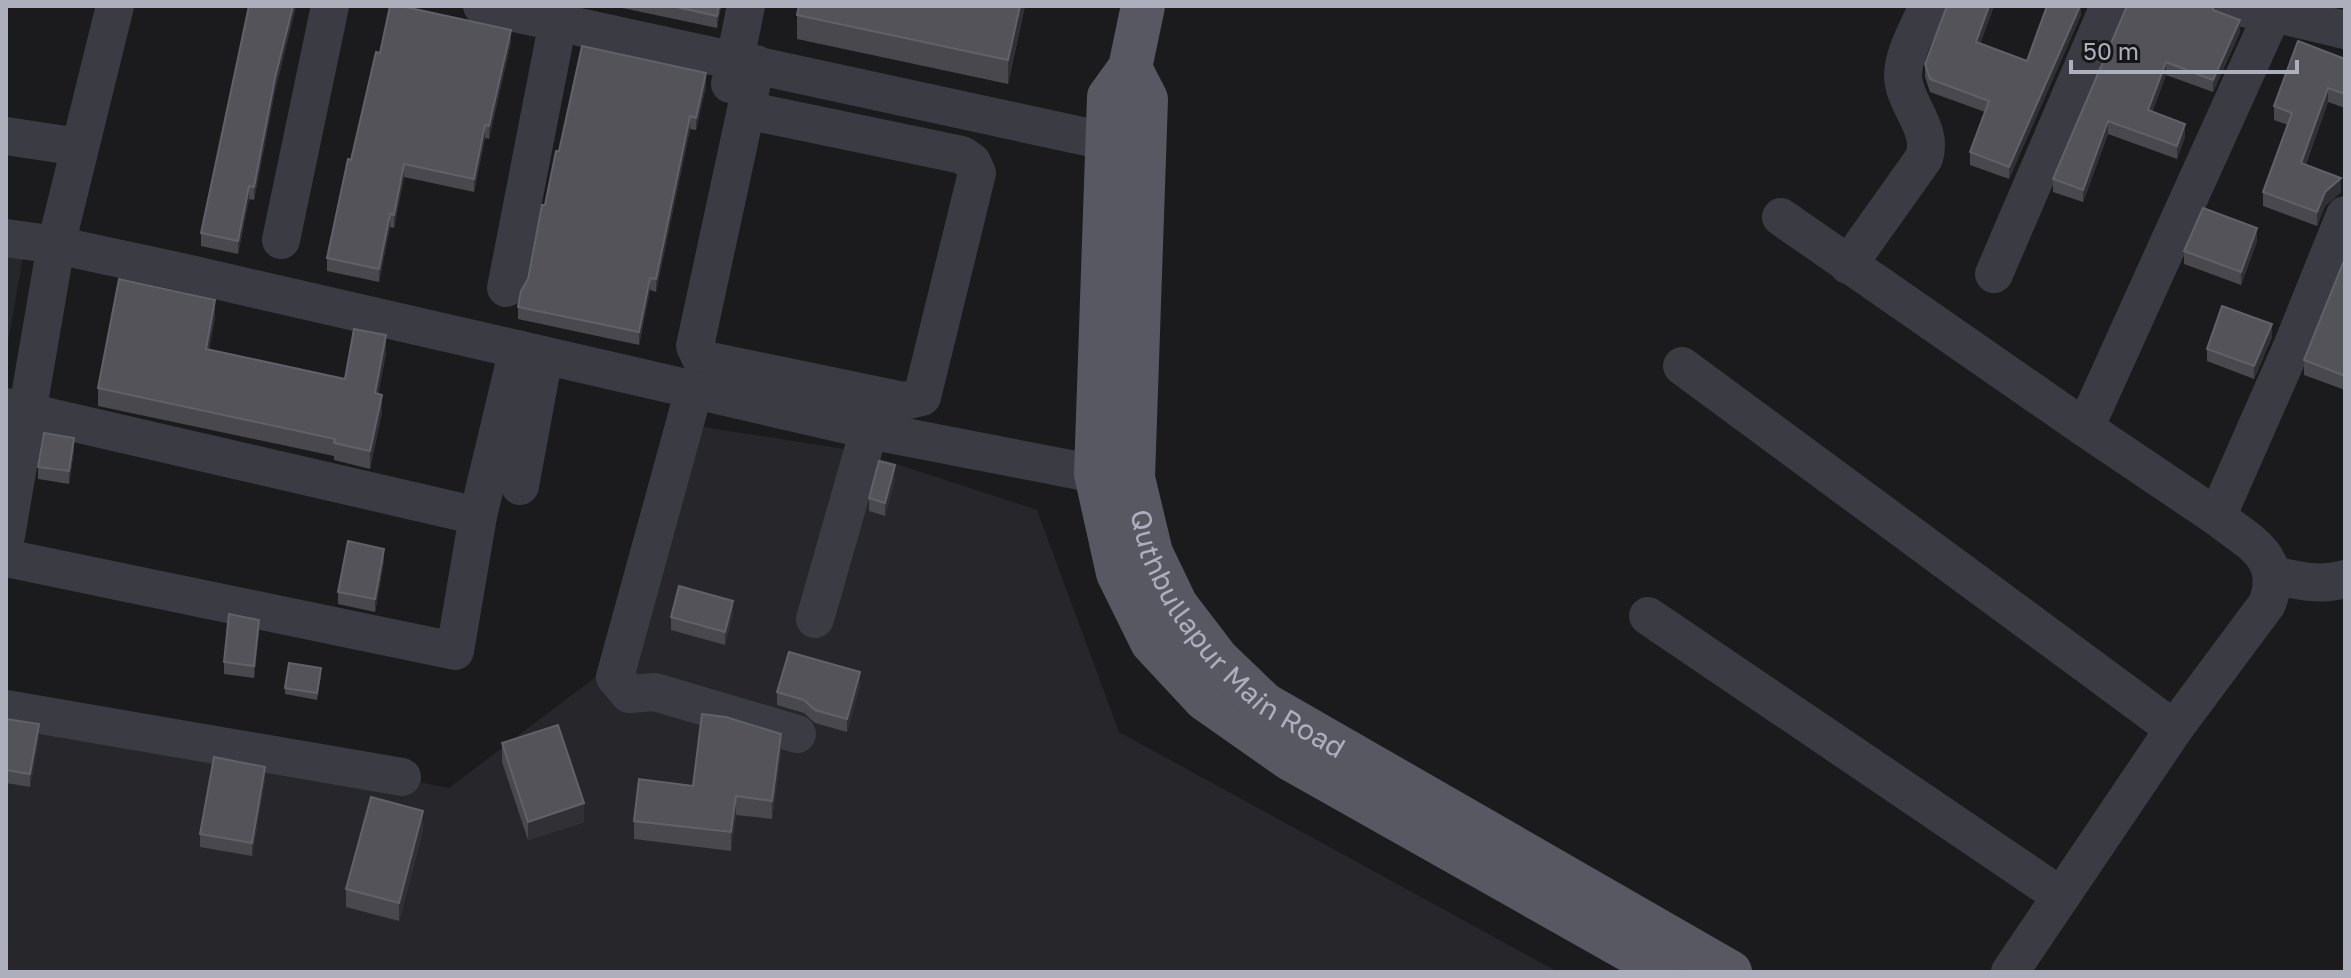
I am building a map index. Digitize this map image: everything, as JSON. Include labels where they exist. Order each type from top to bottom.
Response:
[{"type":"main road","name":"Quthbullapur Main Road","points":[[1143,6],[1130,68],[1109,97],[1105,141],[1118,573],[1152,642],[1205,699],[1289,758],[1668,972]]},
{"type":"main road","name":"Quthbullapur Main Road","points":[[1130,68],[1146,99],[1115,476],[1176,605],[1218,660],[1264,704],[1730,972]]},
{"type":"street","points":[[6,536],[16,408],[115,6]]},
{"type":"street","points":[[281,240],[330,6]]},
{"type":"street","points":[[482,6],[560,15],[746,62],[1105,141]]},
{"type":"street","points":[[746,6],[746,110],[695,346],[701,359],[904,401],[922,397],[977,173],[972,162],[962,155],[746,110]]},
{"type":"street","points":[[1848,265],[1924,158],[1927,148],[1919,117],[1906,94],[1903,77],[1905,61],[1928,6]]},
{"type":"street","points":[[1994,274],[2109,6]]},
{"type":"street","points":[[2231,6],[2275,9],[2345,30]]},
{"type":"street","points":[[2085,428],[2275,9]]},
{"type":"street","points":[[506,288],[560,15]]},
{"type":"street","points":[[676,313],[746,62]]},
{"type":"street","points":[[6,136],[79,147]]},
{"type":"street","points":[[2217,517],[2291,349],[2345,215]]},
{"type":"street","points":[[1781,217],[2217,517],[2268,559],[2274,575],[2274,587],[2267,604],[2174,729],[2010,972]]},
{"type":"street","points":[[6,238],[56,245],[869,430],[1115,476]]},
{"type":"street","points":[[520,486],[531,352]]},
{"type":"street","points":[[6,558],[455,651],[478,516],[531,352]]},
{"type":"street","points":[[1682,366],[2174,729]]},
{"type":"street","points":[[694,390],[615,677],[629,694],[655,692],[797,734]]},
{"type":"street","points":[[16,408],[478,516]]},
{"type":"street","points":[[815,619],[869,430]]},
{"type":"street","points":[[2274,575],[2316,583],[2345,579]]},
{"type":"street","points":[[1648,616],[2061,896]]},
{"type":"street","points":[[6,709],[402,777]]},
{"type":"shaded area","points":[[28,228],[6,354],[6,232]]},
{"type":"shaded area","points":[[691,425],[857,451],[1037,510],[1119,732],[1558,972],[6,972],[6,701],[449,788],[601,673]]},
{"type":"building","points":[[249,6],[293,6],[275,78],[254,187],[249,186],[238,241],[201,233]]},
{"type":"building","points":[[390,6],[511,30],[474,179],[404,164],[379,269],[327,258],[348,159],[351,160]]},
{"type":"building","points":[[672,6],[719,6],[717,16]]},
{"type":"building","points":[[799,6],[1020,6],[1008,60],[797,15]]},
{"type":"building","points":[[1947,6],[1989,6],[1976,42],[2027,61],[2047,6],[2080,6],[2009,167],[1970,152],[1989,101],[1930,79],[1925,64]]},
{"type":"building","points":[[2127,6],[2213,6],[2213,10],[2240,20],[2213,80],[2166,62],[2148,110],[2185,124],[2177,146],[2108,121],[2083,190],[2053,179]]},
{"type":"building","points":[[2298,41],[2345,59],[2345,94],[2328,88],[2301,163],[2341,178],[2325,192],[2317,212],[2263,192],[2292,113],[2274,106]]},
{"type":"building","points":[[582,46],[706,73],[696,118],[690,116],[656,279],[650,278],[639,332],[518,307],[521,291],[528,279],[542,205],[545,205],[556,151],[559,151]]},
{"type":"building","points":[[2203,208],[2257,228],[2241,272],[2184,251]]},
{"type":"building","points":[[2345,258],[2345,376],[2304,360]]},
{"type":"building","points":[[119,279],[215,300],[206,349],[345,379],[354,329],[386,335],[375,393],[382,395],[370,451],[334,443],[335,439],[98,388]]},
{"type":"building","points":[[2222,306],[2272,324],[2254,366],[2207,349]]},
{"type":"building","points":[[44,433],[74,438],[69,471],[38,467]]},
{"type":"building","points":[[879,461],[895,465],[885,503],[869,498]]},
{"type":"building","points":[[348,541],[384,549],[375,599],[338,592]]},
{"type":"building","points":[[679,586],[733,601],[725,632],[671,617]]},
{"type":"building","points":[[229,614],[259,620],[254,666],[224,662]]},
{"type":"building","points":[[789,652],[860,672],[847,719],[815,710],[804,700],[777,692]]},
{"type":"building","points":[[289,663],[321,668],[317,693],[285,688]]},
{"type":"building","points":[[702,714],[726,717],[781,734],[772,801],[736,796],[731,832],[634,821],[639,779],[693,786]]},
{"type":"building","points":[[6,719],[39,724],[30,774],[6,770]]},
{"type":"building","points":[[558,725],[584,803],[528,822],[502,743]]},
{"type":"building","points":[[214,757],[265,767],[252,843],[200,834]]},
{"type":"building","points":[[371,797],[423,811],[399,903],[346,889]]}]
